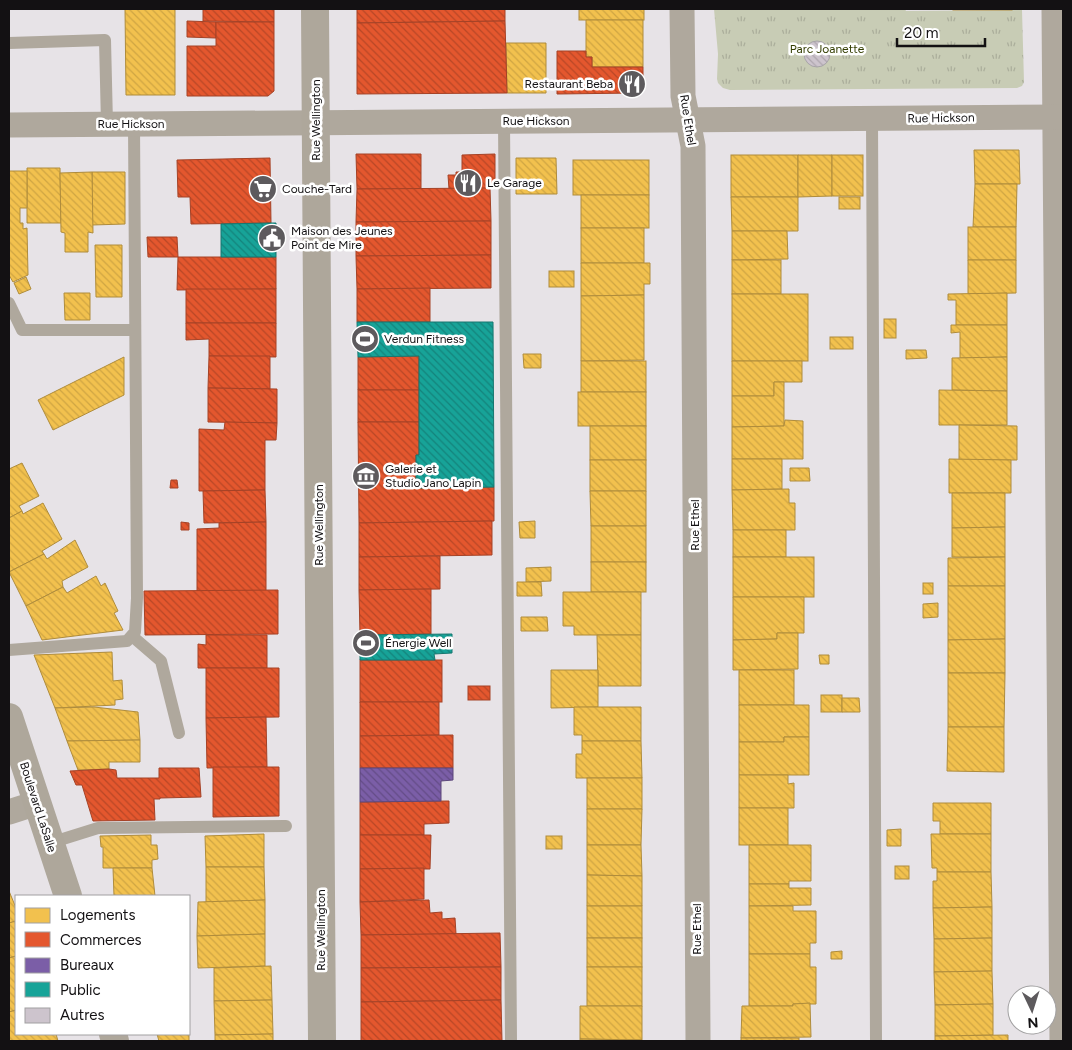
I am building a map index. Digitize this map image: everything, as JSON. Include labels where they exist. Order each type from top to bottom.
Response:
[{"type":"main road","name":"Rue Wellington","points":[[315,9],[322,1041]]},
{"type":"main road","name":"Boulevard LaSalle","points":[[9,717],[68,895]]},
{"type":"street","name":"Rue Ethel","points":[[682,9],[683,96],[693,146],[698,1041]]},
{"type":"street","points":[[1054,9],[1059,117],[1062,1041]]},
{"type":"street","name":"Rue Hickson","points":[[9,124],[1059,117]]},
{"type":"street","points":[[9,812],[37,803]]},
{"type":"lane","points":[[9,43],[105,40],[107,124]]},
{"type":"lane","points":[[872,119],[876,1041]]},
{"type":"lane","points":[[504,121],[511,1041]]},
{"type":"lane","points":[[9,650],[127,641],[135,632],[137,598],[134,124]]},
{"type":"lane","points":[[9,303],[22,330],[135,330]]},
{"type":"lane","points":[[132,636],[161,661],[179,733]]},
{"type":"lane","points":[[50,843],[98,828],[286,826]]},
{"type":"green space","name":"Parc Joanette","points":[[714,9],[1022,10],[1024,82],[1022,86],[1017,88],[730,90],[723,88],[717,79],[718,54]]},
{"type":"building: Logements","points":[[125,9],[175,9],[175,95],[126,95]]},
{"type":"building: Logements","points":[[579,9],[644,9],[644,20],[579,20]]},
{"type":"building: Logements","points":[[1012,9],[1012,10],[953,10]]},
{"type":"building: Logements","points":[[586,20],[643,20],[643,67],[592,67],[592,57],[586,57]]},
{"type":"building: Logements","points":[[506,43],[546,43],[546,93],[507,93]]},
{"type":"building: Logements","points":[[974,150],[1019,150],[1020,184],[975,184]]},
{"type":"building: Logements","points":[[731,155],[798,155],[798,197],[731,197]]},
{"type":"building: Logements","points":[[798,155],[832,155],[832,196],[798,197]]},
{"type":"building: Logements","points":[[832,155],[863,155],[863,196],[832,196]]},
{"type":"building: Logements","points":[[516,158],[556,158],[557,194],[516,194]]},
{"type":"building: Logements","points":[[573,160],[649,160],[649,195],[573,195]]},
{"type":"building: Logements","points":[[27,168],[60,168],[61,223],[27,223]]},
{"type":"building: Logements","points":[[9,171],[27,171],[27,208],[20,208],[20,223],[23,223],[23,229],[27,228],[28,275],[13,282],[9,275]]},
{"type":"building: Logements","points":[[92,172],[125,172],[125,224],[92,225]]},
{"type":"building: Logements","points":[[92,172],[93,233],[88,232],[88,252],[65,252],[65,233],[61,232],[60,173]]},
{"type":"building: Logements","points":[[975,184],[1017,184],[1016,227],[973,227]]},
{"type":"building: Logements","points":[[581,195],[649,195],[649,228],[581,228]]},
{"type":"building: Logements","points":[[731,197],[798,197],[798,231],[732,231]]},
{"type":"building: Logements","points":[[839,197],[860,197],[860,209],[839,209]]},
{"type":"building: Logements","points":[[968,227],[1016,227],[1016,260],[968,260]]},
{"type":"building: Logements","points":[[581,228],[644,228],[644,263],[581,263]]},
{"type":"building: Logements","points":[[732,231],[787,231],[788,259],[732,260]]},
{"type":"building: Logements","points":[[95,245],[122,245],[122,297],[96,297]]},
{"type":"building: Logements","points":[[732,260],[781,260],[781,294],[732,294]]},
{"type":"building: Logements","points":[[968,260],[1016,260],[1016,293],[968,294]]},
{"type":"building: Logements","points":[[581,263],[650,263],[650,284],[644,284],[644,295],[581,296]]},
{"type":"building: Logements","points":[[549,271],[574,271],[574,287],[549,287]]},
{"type":"building: Logements","points":[[26,277],[31,289],[19,294],[14,283]]},
{"type":"building: Logements","points":[[64,293],[90,293],[90,320],[65,320]]},
{"type":"building: Logements","points":[[1007,293],[1007,325],[956,325],[956,300],[948,300],[948,294]]},
{"type":"building: Logements","points":[[732,294],[808,294],[808,361],[732,361]]},
{"type":"building: Logements","points":[[644,295],[644,360],[581,361],[581,296]]},
{"type":"building: Logements","points":[[884,319],[896,319],[896,338],[884,338]]},
{"type":"building: Logements","points":[[951,325],[1007,325],[1007,357],[960,358],[960,332],[951,333]]},
{"type":"building: Logements","points":[[830,337],[853,337],[853,349],[830,349]]},
{"type":"building: Logements","points":[[906,350],[926,350],[927,358],[906,359]]},
{"type":"building: Logements","points":[[523,354],[541,354],[541,368],[524,368]]},
{"type":"building: Logements","points":[[124,357],[124,395],[53,430],[38,400]]},
{"type":"building: Logements","points":[[1007,357],[1007,391],[952,390],[952,358]]},
{"type":"building: Logements","points":[[581,361],[646,361],[646,392],[581,392]]},
{"type":"building: Logements","points":[[732,361],[802,361],[802,382],[774,382],[774,396],[732,396]]},
{"type":"building: Logements","points":[[774,382],[784,382],[784,426],[732,427],[732,396],[774,396]]},
{"type":"building: Logements","points":[[939,390],[1007,391],[1007,425],[939,425]]},
{"type":"building: Logements","points":[[578,392],[646,392],[646,426],[578,426]]},
{"type":"building: Logements","points":[[785,420],[803,421],[803,459],[732,459],[732,427],[784,426]]},
{"type":"building: Logements","points":[[959,425],[1017,426],[1017,460],[959,460]]},
{"type":"building: Logements","points":[[590,426],[646,426],[646,460],[590,460]]},
{"type":"building: Logements","points":[[732,459],[782,459],[782,489],[732,490]]},
{"type":"building: Logements","points":[[949,459],[1011,460],[1011,493],[949,493]]},
{"type":"building: Logements","points":[[590,460],[646,460],[646,491],[590,491]]},
{"type":"building: Logements","points":[[22,463],[39,496],[19,506],[22,511],[9,518],[9,469]]},
{"type":"building: Logements","points":[[790,468],[809,468],[810,481],[790,481]]},
{"type":"building: Logements","points":[[789,489],[789,503],[795,503],[795,530],[733,530],[732,490]]},
{"type":"building: Logements","points":[[590,491],[646,491],[646,526],[591,526]]},
{"type":"building: Logements","points":[[952,493],[1005,493],[1005,527],[952,528]]},
{"type":"building: Logements","points":[[43,503],[62,539],[42,551],[44,554],[9,572],[9,518],[22,511],[23,514]]},
{"type":"building: Logements","points":[[535,521],[535,538],[520,538],[519,522]]},
{"type":"building: Logements","points":[[591,526],[646,526],[646,562],[591,562]]},
{"type":"building: Logements","points":[[1005,527],[1005,557],[952,557],[952,528]]},
{"type":"building: Logements","points":[[733,530],[786,530],[786,557],[733,557]]},
{"type":"building: Logements","points":[[75,540],[88,567],[62,581],[63,587],[26,606],[9,572],[44,554],[47,559]]},
{"type":"building: Logements","points":[[733,557],[814,557],[814,597],[733,597]]},
{"type":"building: Logements","points":[[1005,557],[1005,586],[948,586],[948,558]]},
{"type":"building: Logements","points":[[591,562],[646,562],[646,592],[591,592]]},
{"type":"building: Logements","points":[[551,567],[551,581],[526,582],[526,568]]},
{"type":"building: Logements","points":[[96,576],[101,586],[105,583],[118,611],[114,613],[123,630],[42,640],[26,606],[63,587],[67,593]]},
{"type":"building: Logements","points":[[517,582],[541,582],[542,596],[517,596]]},
{"type":"building: Logements","points":[[923,583],[933,583],[933,594],[923,594]]},
{"type":"building: Logements","points":[[948,586],[1005,586],[1005,639],[948,640]]},
{"type":"building: Logements","points":[[563,592],[641,592],[641,635],[574,635],[574,626],[563,626]]},
{"type":"building: Logements","points":[[733,597],[804,597],[804,633],[777,633],[777,639],[733,640]]},
{"type":"building: Logements","points":[[938,603],[938,617],[923,618],[923,604]]},
{"type":"building: Logements","points":[[521,617],[547,617],[548,631],[521,631]]},
{"type":"building: Logements","points":[[777,633],[798,633],[798,669],[733,670],[733,640],[777,639]]},
{"type":"building: Logements","points":[[597,635],[641,635],[641,686],[598,686]]},
{"type":"building: Logements","points":[[1005,639],[1005,673],[948,673],[948,640]]},
{"type":"building: Logements","points":[[112,652],[113,681],[122,680],[123,699],[115,700],[115,705],[55,708],[34,655]]},
{"type":"building: Logements","points":[[819,655],[829,655],[829,664],[820,664]]},
{"type":"building: Logements","points":[[551,670],[598,670],[598,707],[551,708]]},
{"type":"building: Logements","points":[[739,670],[794,670],[794,705],[739,705]]},
{"type":"building: Logements","points":[[948,673],[1005,673],[1004,727],[948,727]]},
{"type":"building: Logements","points":[[821,695],[842,695],[842,712],[821,712]]},
{"type":"building: Logements","points":[[842,698],[859,698],[860,712],[842,712]]},
{"type":"building: Logements","points":[[739,705],[809,705],[809,737],[784,737],[784,742],[739,742]]},
{"type":"building: Logements","points":[[94,707],[138,712],[140,740],[67,741],[55,708]]},
{"type":"building: Logements","points":[[574,707],[641,707],[641,741],[582,741],[582,735],[574,735]]},
{"type":"building: Logements","points":[[948,727],[1004,727],[1004,772],[947,771]]},
{"type":"building: Logements","points":[[784,737],[809,737],[809,775],[739,775],[739,742],[784,742]]},
{"type":"building: Logements","points":[[140,740],[140,762],[109,762],[109,769],[78,770],[67,741]]},
{"type":"building: Logements","points":[[582,741],[641,741],[642,778],[576,778],[576,754],[582,754]]},
{"type":"building: Logements","points":[[739,775],[788,775],[788,784],[794,783],[794,808],[739,808]]},
{"type":"building: Logements","points":[[587,778],[642,778],[642,809],[587,809]]},
{"type":"building: Logements","points":[[933,803],[991,803],[991,834],[940,834],[940,821],[933,821]]},
{"type":"building: Logements","points":[[739,808],[788,808],[788,845],[739,845]]},
{"type":"building: Logements","points":[[587,809],[642,809],[641,845],[587,845]]},
{"type":"building: Logements","points":[[901,829],[901,846],[887,846],[887,830]]},
{"type":"building: Logements","points":[[264,834],[264,867],[206,867],[205,836]]},
{"type":"building: Logements","points":[[931,834],[991,834],[991,872],[937,872],[937,868],[932,868]]},
{"type":"building: Logements","points":[[151,835],[151,845],[157,845],[158,859],[152,860],[152,868],[103,868],[103,847],[101,847],[100,836]]},
{"type":"building: Logements","points":[[546,836],[562,836],[562,849],[546,849]]},
{"type":"building: Logements","points":[[587,845],[641,845],[642,876],[587,875]]},
{"type":"building: Logements","points":[[749,845],[811,845],[811,881],[789,881],[789,884],[749,884]]},
{"type":"building: Logements","points":[[895,866],[909,866],[909,879],[895,879]]},
{"type":"building: Logements","points":[[206,867],[264,867],[265,900],[206,902]]},
{"type":"building: Logements","points":[[113,868],[152,868],[155,895],[114,895]]},
{"type":"building: Logements","points":[[937,872],[991,872],[992,907],[933,908],[933,881],[937,881]]},
{"type":"building: Logements","points":[[587,875],[642,876],[642,906],[587,906]]},
{"type":"building: Logements","points":[[749,884],[789,884],[789,888],[811,888],[811,905],[749,906]]},
{"type":"building: Logements","points":[[9,891],[15,906],[15,921],[9,923]]},
{"type":"building: Logements","points":[[265,900],[265,934],[197,936],[198,902]]},
{"type":"building: Logements","points":[[587,906],[642,906],[642,938],[587,938]]},
{"type":"building: Logements","points":[[749,906],[793,906],[793,911],[816,911],[816,943],[810,943],[810,954],[749,954]]},
{"type":"building: Logements","points":[[992,907],[992,938],[934,939],[933,908]]},
{"type":"building: Logements","points":[[15,921],[15,956],[9,958],[9,923]]},
{"type":"building: Logements","points":[[265,934],[265,966],[198,968],[197,936]]},
{"type":"building: Logements","points":[[587,938],[642,938],[642,967],[587,967]]},
{"type":"building: Logements","points":[[992,938],[992,971],[934,972],[934,939]]},
{"type":"building: Logements","points":[[842,951],[842,959],[831,959],[831,952]]},
{"type":"building: Logements","points":[[749,954],[810,954],[810,967],[816,967],[816,1004],[749,1006]]},
{"type":"building: Logements","points":[[15,956],[15,1010],[9,1012],[9,958]]},
{"type":"building: Logements","points":[[271,966],[272,1000],[214,1001],[214,968]]},
{"type":"building: Logements","points":[[587,967],[642,967],[642,1006],[587,1006]]},
{"type":"building: Logements","points":[[992,971],[993,1004],[935,1005],[934,972]]},
{"type":"building: Logements","points":[[272,1000],[273,1034],[215,1035],[214,1001]]},
{"type":"building: Logements","points":[[810,1003],[811,1037],[741,1038],[742,1006],[793,1006],[793,1004]]},
{"type":"building: Logements","points":[[993,1004],[993,1035],[935,1036],[935,1005]]},
{"type":"building: Logements","points":[[580,1006],[642,1006],[642,1040],[580,1039]]},
{"type":"building: Logements","points":[[15,1010],[15,1035],[56,1035],[58,1041],[9,1041],[9,1012]]},
{"type":"building: Logements","points":[[273,1034],[273,1041],[215,1041],[215,1035]]},
{"type":"building: Logements","points":[[157,1035],[189,1035],[189,1041],[159,1041]]},
{"type":"building: Logements","points":[[1008,1035],[1008,1041],[935,1041],[935,1036]]},
{"type":"building: Logements","points":[[741,1038],[799,1038],[799,1041],[741,1041]]},
{"type":"building: Logements","points":[[580,1039],[642,1040],[642,1041],[580,1041]]},
{"type":"building: Commerces","points":[[203,9],[274,9],[274,22],[203,21]]},
{"type":"building: Commerces","points":[[357,9],[505,9],[505,21],[357,23]]},
{"type":"building: Commerces","points":[[187,21],[216,22],[216,38],[187,37]]},
{"type":"building: Commerces","points":[[505,21],[507,93],[357,94],[357,23]]},
{"type":"building: Commerces","points":[[216,22],[274,22],[274,91],[268,96],[187,96],[187,46],[216,46]]},
{"type":"building: Commerces","points":[[557,51],[586,51],[586,57],[592,57],[592,67],[643,67],[643,85],[636,93],[557,94]]},
{"type":"building: Commerces","points":[[356,154],[421,154],[421,189],[357,189]]},
{"type":"building: Commerces","points":[[495,154],[495,188],[449,189],[448,175],[456,175],[456,172],[462,172],[462,155]]},
{"type":"building: Commerces","points":[[270,158],[271,223],[191,224],[190,197],[178,197],[177,160]]},
{"type":"building: Commerces","points":[[490,188],[491,221],[356,222],[357,189]]},
{"type":"building: Commerces","points":[[491,221],[491,255],[356,256],[356,222]]},
{"type":"building: Commerces","points":[[147,237],[177,237],[178,257],[148,257]]},
{"type":"building: Commerces","points":[[491,255],[491,288],[357,289],[356,256]]},
{"type":"building: Commerces","points":[[178,257],[276,257],[276,289],[177,290]]},
{"type":"building: Commerces","points":[[430,288],[430,322],[357,322],[357,289]]},
{"type":"building: Commerces","points":[[186,289],[276,289],[276,323],[186,323]]},
{"type":"building: Commerces","points":[[186,323],[276,323],[276,357],[209,356],[209,339],[186,340]]},
{"type":"building: Commerces","points":[[209,356],[270,356],[270,389],[208,388]]},
{"type":"building: Commerces","points":[[419,356],[419,390],[358,390],[358,357]]},
{"type":"building: Commerces","points":[[208,388],[277,389],[277,423],[208,422]]},
{"type":"building: Commerces","points":[[358,390],[419,390],[419,422],[358,422]]},
{"type":"building: Commerces","points":[[225,422],[277,423],[276,440],[265,440],[265,490],[199,491],[199,429],[224,430]]},
{"type":"building: Commerces","points":[[358,422],[419,422],[416,488],[494,487],[494,521],[359,523]]},
{"type":"building: Commerces","points":[[171,480],[177,480],[178,488],[170,488]]},
{"type":"building: Commerces","points":[[265,490],[266,522],[204,523],[203,491]]},
{"type":"building: Commerces","points":[[492,521],[492,555],[359,557],[359,523]]},
{"type":"building: Commerces","points":[[181,522],[189,523],[189,530],[181,530]]},
{"type":"building: Commerces","points":[[266,522],[266,591],[197,591],[197,529],[219,528],[219,523]]},
{"type":"building: Commerces","points":[[440,556],[440,589],[359,590],[359,557]]},
{"type":"building: Commerces","points":[[431,589],[431,634],[360,635],[359,590]]},
{"type":"building: Commerces","points":[[278,590],[278,634],[145,635],[144,591]]},
{"type":"building: Commerces","points":[[206,635],[267,635],[267,668],[198,668],[198,644],[206,645]]},
{"type":"building: Commerces","points":[[360,660],[442,660],[442,702],[360,702]]},
{"type":"building: Commerces","points":[[206,668],[279,668],[279,717],[206,718]]},
{"type":"building: Commerces","points":[[468,686],[490,686],[490,700],[468,700]]},
{"type":"building: Commerces","points":[[360,702],[439,702],[439,735],[360,736]]},
{"type":"building: Commerces","points":[[266,717],[267,767],[207,768],[206,718]]},
{"type":"building: Commerces","points":[[453,735],[453,768],[360,768],[360,736]]},
{"type":"building: Commerces","points":[[213,767],[279,767],[279,816],[213,817]]},
{"type":"building: Commerces","points":[[159,768],[199,768],[201,797],[154,799],[155,820],[93,821],[82,785],[76,785],[70,771],[109,769],[116,770],[117,778],[159,778]]},
{"type":"building: Commerces","points":[[449,801],[449,823],[424,824],[424,835],[360,835],[360,802]]},
{"type":"building: Commerces","points":[[360,835],[431,835],[430,869],[360,869]]},
{"type":"building: Commerces","points":[[424,868],[424,899],[360,902],[360,869]]},
{"type":"building: Commerces","points":[[429,900],[430,913],[442,912],[442,919],[455,918],[456,934],[361,935],[360,902]]},
{"type":"building: Commerces","points":[[500,933],[501,967],[361,968],[361,935]]},
{"type":"building: Commerces","points":[[501,967],[501,1000],[361,1002],[361,968]]},
{"type":"building: Commerces","points":[[501,1000],[502,1041],[361,1041],[361,1002]]},
{"type":"building: Bureaux","points":[[360,768],[453,768],[453,780],[441,781],[441,801],[360,802]]},
{"type":"building: Public","points":[[276,223],[276,257],[221,257],[221,224]]},
{"type":"building: Public","points":[[357,322],[493,322],[494,487],[416,488],[416,455],[419,455],[419,356],[358,357]]},
{"type":"building: Public","points":[[452,634],[452,653],[434,654],[435,660],[360,660],[360,635]]},
{"type":"building: Autres","points":[[817,41],[826,45],[830,54],[826,63],[817,67],[808,63],[804,54],[808,45]]},
{"type":"place","name":"Restaurant Beba","points":[[632,84]]},
{"type":"place","name":"Le Garage","points":[[468,183]]},
{"type":"place","name":"Couche-Tard","points":[[263,189]]},
{"type":"place","name":"Maison des Jeunes Point de Mire","points":[[272,238]]},
{"type":"place","name":"Verdun Fitness","points":[[365,339]]},
{"type":"place","name":"Galerie et Studio Jano Lapin","points":[[366,476]]},
{"type":"place","name":"Énergie Well","points":[[366,643]]}]
